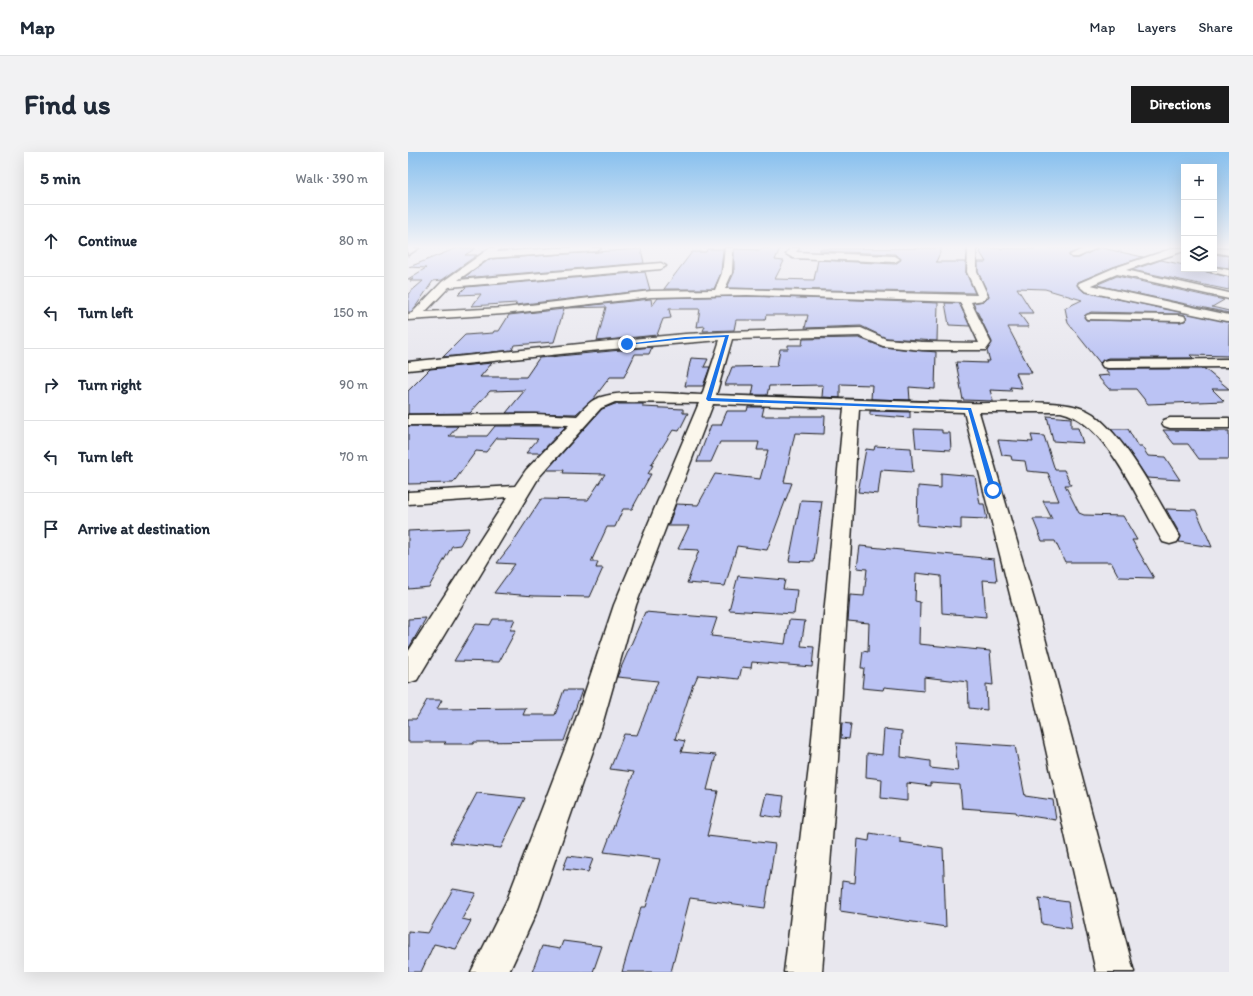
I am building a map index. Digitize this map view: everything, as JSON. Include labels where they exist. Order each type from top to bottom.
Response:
[{"type":"street","points":[[412,316],[444,286]]},
{"type":"street","points":[[719,292],[721,286]]},
{"type":"street","points":[[412,316],[504,311],[652,290],[964,299],[980,298],[983,296],[979,286]]},
{"type":"street","points":[[1085,286],[1089,290],[1228,318]]},
{"type":"street","points":[[1187,286],[1229,296]]},
{"type":"street","points":[[408,366],[685,338],[728,336],[861,332],[883,342],[922,346],[982,347],[985,343],[964,299]]},
{"type":"street","points":[[1090,317],[1228,318]]},
{"type":"street","points":[[490,972],[521,909],[588,725],[625,605],[708,399],[728,336]]},
{"type":"street","points":[[1108,364],[1229,363]]},
{"type":"street","points":[[408,673],[532,474],[596,405],[609,400],[669,398],[970,408],[1061,408],[1074,410],[1096,425],[1115,445],[1170,537]]},
{"type":"street","points":[[803,972],[824,759],[852,404]]},
{"type":"street","points":[[970,408],[1032,634],[1115,972]]},
{"type":"street","points":[[408,420],[535,419],[580,421]]},
{"type":"street","points":[[1170,423],[1229,423]]},
{"type":"street","points":[[408,498],[522,491]]},
{"type":"building","points":[[417,286],[429,286],[411,312],[408,312],[408,294]]},
{"type":"building","points":[[649,286],[650,290],[515,305],[517,303],[472,306],[481,294],[458,295],[466,287]]},
{"type":"building","points":[[666,286],[715,286],[714,289],[664,289]]},
{"type":"building","points":[[728,286],[972,286],[975,293],[727,288]]},
{"type":"building","points":[[985,286],[1078,286],[1084,292],[1229,322],[1229,356],[1190,355],[1193,358],[1108,358],[1100,363],[1068,323],[1065,308],[1082,300],[1045,289],[1017,288],[1033,313],[1019,313],[1029,327],[1008,327],[1032,373],[1016,373],[1022,388],[1010,387],[1012,391],[990,390],[993,401],[963,400],[956,362],[987,363],[986,361],[990,361],[987,351],[992,342],[973,303],[984,301],[989,296]],"holes":[[[1091,312],[1185,315],[1188,318],[1185,321],[1180,322],[1086,320],[1084,316]]]},
{"type":"building","points":[[1102,286],[1163,286],[1224,300],[1212,307],[1229,311],[1229,313]]},
{"type":"building","points":[[1211,286],[1229,286],[1229,290]]},
{"type":"building","points":[[747,296],[938,303],[937,341],[886,338],[861,326],[805,328],[808,315],[766,315],[765,320],[736,320],[734,330],[703,331],[705,326],[697,327],[700,309],[669,309],[671,318],[663,319],[657,335],[597,341],[606,307],[565,308],[651,299],[652,306],[658,298]]},
{"type":"building","points":[[945,303],[959,303],[970,326],[949,325]]},
{"type":"building","points":[[564,309],[554,342],[514,345],[512,350],[443,357],[465,335],[493,333],[494,331],[499,331],[509,315]]},
{"type":"building","points":[[859,338],[883,347],[936,352],[935,389],[909,387],[910,400],[871,399],[872,385],[840,384],[840,398],[822,397],[823,385],[769,386],[767,395],[752,395],[754,385],[725,385],[732,367],[777,366],[780,349],[788,349],[788,345],[802,345],[803,339]]},
{"type":"building","points":[[652,347],[649,354],[635,354],[624,377],[610,377],[594,398],[576,414],[506,413],[525,390],[490,391],[470,413],[408,414],[408,391],[430,369],[492,363],[480,377],[526,377],[539,358]]},
{"type":"building","points":[[691,358],[708,359],[704,367],[710,367],[703,386],[685,386]]},
{"type":"building","points":[[1105,369],[1205,369],[1229,389],[1212,389],[1224,401],[1148,404],[1136,389],[1109,389],[1097,376],[1110,375]]},
{"type":"building","points":[[615,404],[643,404],[643,407],[683,409],[683,413],[688,413],[679,431],[673,430],[651,465],[653,465],[648,474],[651,474],[632,509],[623,509],[615,527],[607,527],[591,562],[598,562],[596,568],[603,568],[590,597],[535,596],[494,593],[515,564],[497,563],[511,545],[541,499],[588,500],[605,474],[563,473],[564,470],[547,470],[602,409]]},
{"type":"building","points":[[748,407],[764,407],[762,416],[825,416],[824,434],[795,433],[784,482],[792,483],[767,550],[737,546],[725,586],[687,583],[699,550],[678,549],[689,526],[668,526],[676,504],[698,505],[715,474],[760,479],[768,450],[757,450],[759,442],[720,442],[711,462],[697,462],[711,425],[721,425],[727,411],[747,411]]},
{"type":"building","points":[[870,411],[910,412],[910,418],[870,415]]},
{"type":"building","points":[[1047,416],[1071,418],[1071,428],[1078,428],[1083,443],[1053,441]]},
{"type":"building","points":[[408,426],[458,426],[449,436],[487,436],[495,426],[566,426],[540,453],[526,453],[538,439],[497,438],[486,452],[476,451],[453,483],[408,484]]},
{"type":"building","points":[[914,429],[942,430],[942,433],[950,433],[951,450],[916,448]]},
{"type":"building","points":[[1111,429],[1128,429],[1138,447],[1142,447],[1148,456],[1165,457],[1180,480],[1147,478],[1131,454]]},
{"type":"building","points":[[1163,430],[1229,431],[1229,459],[1199,459],[1188,444],[1174,444]]},
{"type":"building","points":[[1031,435],[1044,436],[1055,470],[1064,470],[1071,485],[1065,485],[1079,513],[1084,515],[1123,516],[1137,540],[1132,540],[1154,578],[1119,577],[1111,562],[1065,562],[1055,541],[1042,541],[1033,519],[1052,519],[1043,501],[1059,501],[1048,473],[1027,471],[1025,461],[1012,460],[1011,456],[1002,455],[998,440],[1033,442]]},
{"type":"building","points":[[875,446],[911,448],[913,472],[881,470],[878,494],[858,492],[866,449],[874,450]]},
{"type":"building","points":[[941,473],[975,476],[980,504],[984,504],[987,519],[961,518],[961,529],[917,525],[918,486],[941,488]]},
{"type":"building","points":[[801,500],[822,501],[814,562],[789,561]]},
{"type":"building","points":[[1166,509],[1196,510],[1212,547],[1179,542],[1181,536]]},
{"type":"building","points":[[470,528],[460,545],[452,546],[429,587],[408,589],[408,531]]},
{"type":"building","points":[[860,546],[994,559],[997,581],[983,580],[986,617],[942,613],[941,576],[916,573],[915,601],[920,602],[919,644],[990,651],[993,685],[986,684],[987,710],[969,708],[968,682],[924,677],[924,691],[884,687],[883,690],[862,688],[864,668],[861,668],[863,651],[868,652],[869,623],[848,621],[850,595],[864,596],[867,569],[857,568]]},
{"type":"building","points":[[738,576],[785,580],[783,589],[797,590],[794,614],[729,610]]},
{"type":"building","points":[[645,612],[717,618],[711,636],[785,644],[789,620],[805,621],[801,646],[814,647],[812,667],[752,662],[751,668],[742,667],[739,679],[698,675],[693,684],[675,739],[685,741],[681,752],[716,755],[707,790],[718,791],[707,836],[775,844],[765,908],[690,898],[671,972],[622,972],[641,907],[646,907],[660,859],[604,852],[634,772],[610,769],[624,734],[637,735],[658,681],[617,677]]},
{"type":"building","points":[[426,618],[409,648],[408,649],[408,619]]},
{"type":"building","points":[[493,619],[515,619],[510,630],[516,630],[499,662],[454,661],[476,624],[490,625]]},
{"type":"building","points":[[564,690],[582,690],[564,741],[474,742],[473,744],[408,742],[408,719],[416,719],[427,700],[442,700],[437,709],[526,708],[523,715],[555,715]]},
{"type":"building","points":[[842,723],[851,724],[849,739],[841,738]]},
{"type":"building","points":[[884,729],[902,731],[901,757],[930,761],[930,768],[958,771],[955,742],[1015,746],[1025,796],[1053,800],[1056,820],[1017,814],[1016,812],[962,808],[960,785],[930,783],[930,786],[907,783],[907,801],[881,798],[882,779],[866,777],[867,753],[882,755]]},
{"type":"building","points":[[477,793],[525,798],[501,848],[450,843]]},
{"type":"building","points":[[766,794],[784,796],[781,818],[761,815]]},
{"type":"building","points":[[870,833],[900,838],[900,842],[943,848],[946,927],[840,911],[842,881],[855,883],[858,839],[869,841]]},
{"type":"building","points":[[568,856],[593,859],[588,872],[563,869]]},
{"type":"building","points":[[453,889],[476,893],[462,919],[471,921],[456,949],[434,944],[421,972],[408,972],[408,931],[428,933]]},
{"type":"building","points":[[1039,898],[1068,902],[1072,929],[1042,924]]},
{"type":"building","points":[[563,941],[602,946],[593,972],[532,972],[542,946],[560,949]]},
{"type":"route","points":[[627,344],[685,338],[728,336],[708,399],[970,408],[993,490]]}]
